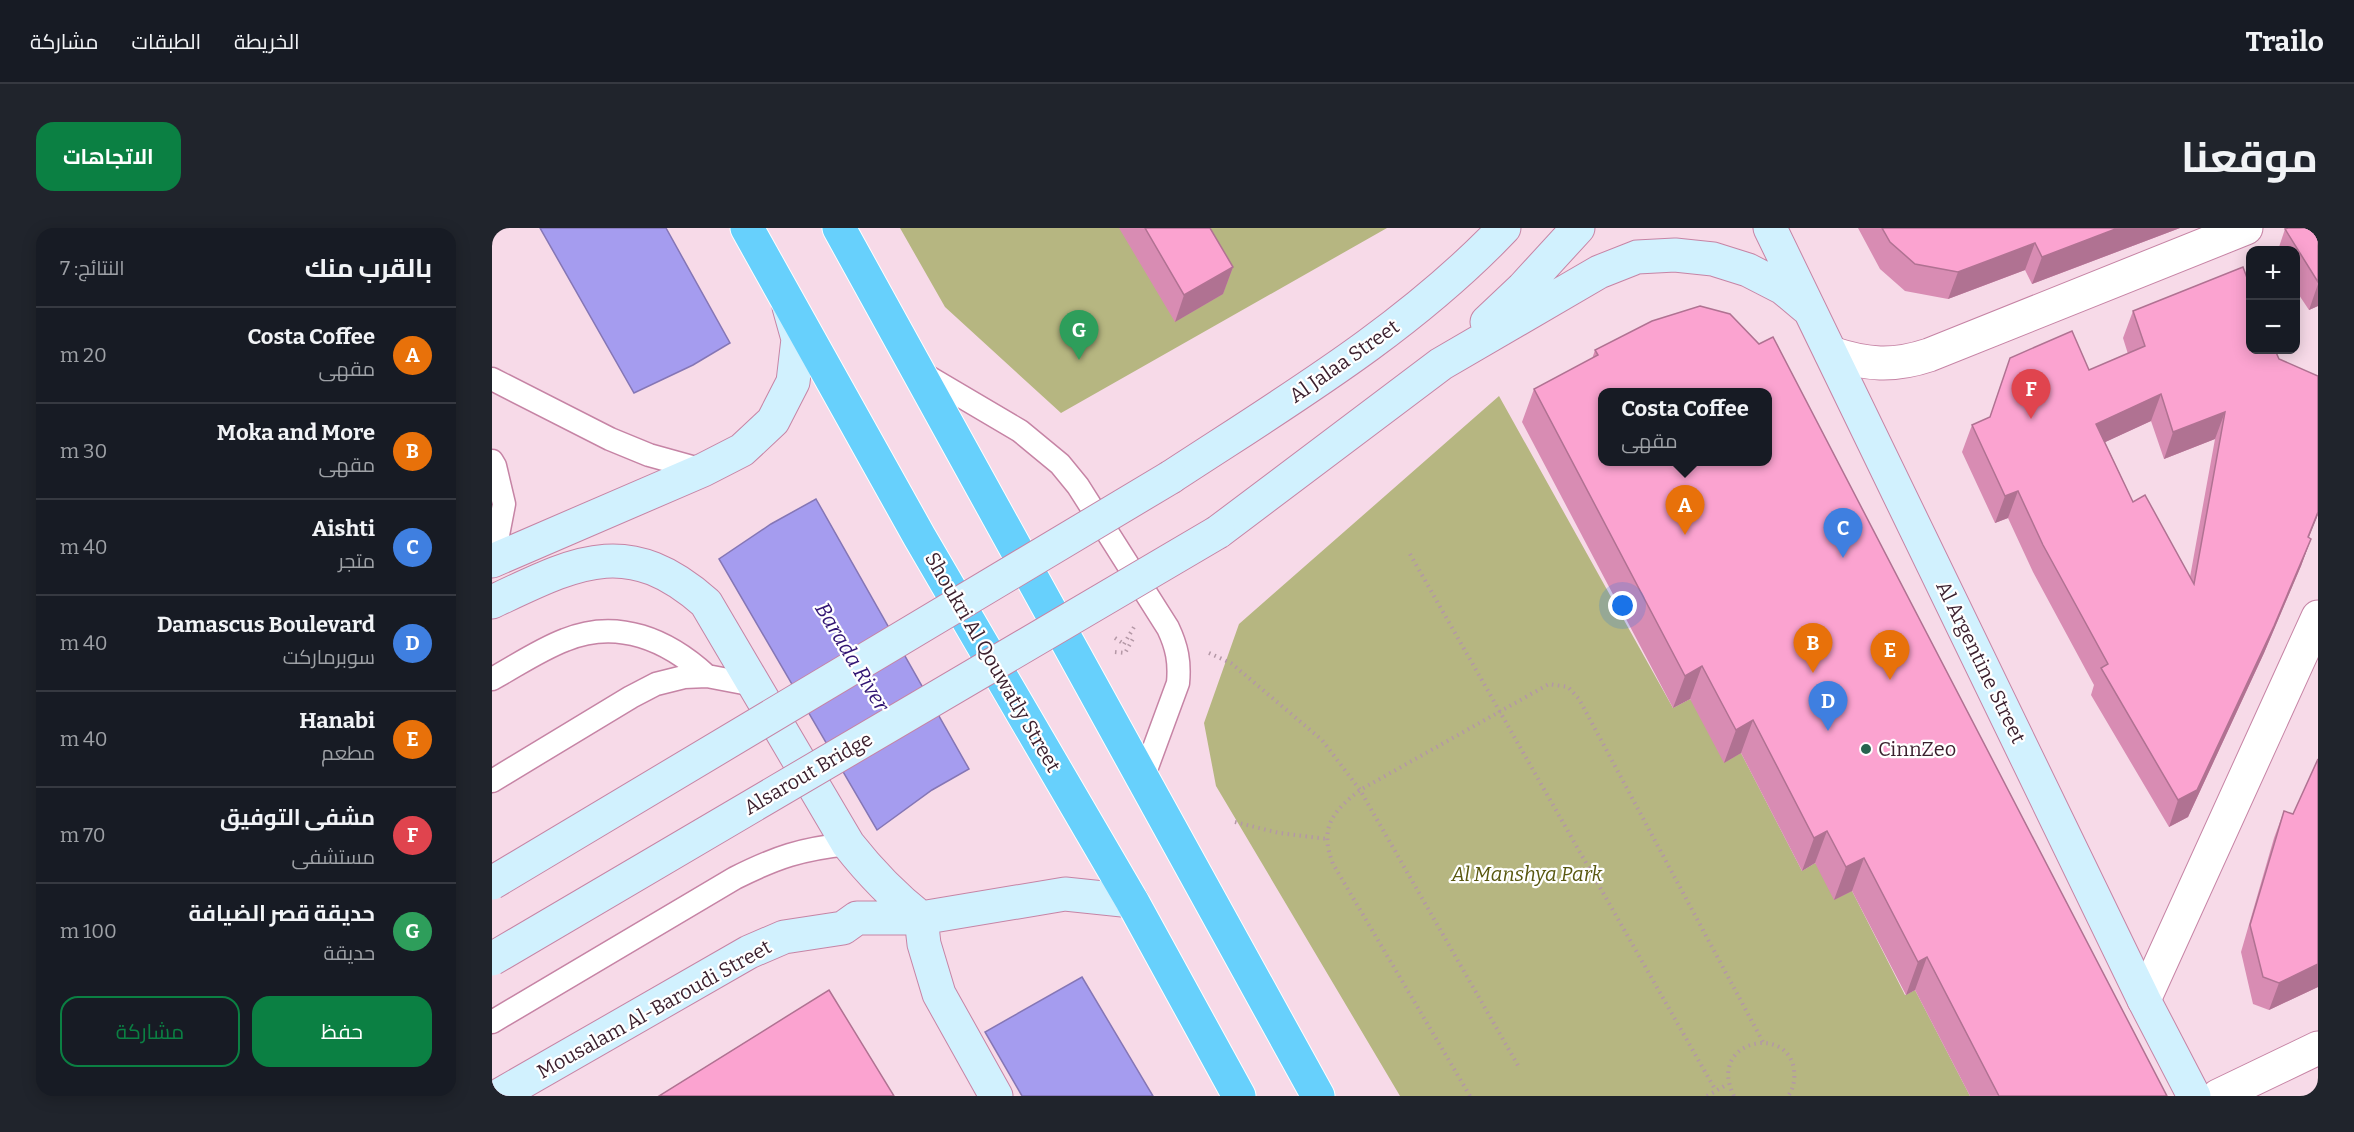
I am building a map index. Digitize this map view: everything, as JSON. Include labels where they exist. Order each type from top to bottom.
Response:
[{"type":"highway","name":"Shoukri Al Qouwatly Street","points":[[747,228],[919,536],[1132,901],[1239,1096]]},
{"type":"highway","points":[[839,228],[1318,1096]]},
{"type":"main road","name":"Al Jalaa Street","points":[[492,883],[1171,477],[1364,350],[1427,301],[1504,228]]},
{"type":"main road","points":[[1441,364],[1523,288],[1578,228]]},
{"type":"main road","name":"Al Argentine Street","points":[[1770,228],[2144,1000],[2194,1096]]},
{"type":"main road","points":[[1441,364],[1599,272],[1637,257],[1675,255],[1713,259],[1740,267],[1783,288],[1811,311]]},
{"type":"main road","points":[[492,561],[703,470],[742,450],[773,421],[793,382],[798,339],[786,297]]},
{"type":"main road","name":"Alsarout Bridge","points":[[492,959],[1218,532],[1441,364]]},
{"type":"main road","points":[[492,602],[562,569],[587,562],[613,560],[639,564],[664,572],[686,586],[706,603],[848,844],[893,896],[921,918],[926,952],[939,994],[996,1096]]},
{"type":"main road","name":"Mousalam Al-Baroudi Street","points":[[498,1096],[749,952],[784,937],[843,928],[857,918],[921,918],[1065,894],[1132,901]]},
{"type":"street","points":[[1831,353],[1868,363],[1906,363],[1929,356],[2246,228]]},
{"type":"street","points":[[2144,1000],[2318,617]]},
{"type":"street","points":[[2218,1096],[2318,1048]]},
{"type":"lane","points":[[918,370],[1020,431],[1060,464],[1078,486],[1168,628],[1176,646],[1180,666],[1178,682],[1143,778]]},
{"type":"lane","points":[[492,379],[610,439],[649,455],[703,470]]},
{"type":"lane","points":[[492,461],[504,504],[492,561]]},
{"type":"lane","points":[[492,679],[566,639],[592,633],[617,632],[643,636],[667,645],[688,658],[707,676]]},
{"type":"lane","points":[[492,781],[656,684],[684,677],[707,676],[754,685]]},
{"type":"lane","points":[[492,1022],[735,878],[771,860],[809,848],[848,844]]},
{"type":"path","points":[[1410,554],[1716,1091]]},
{"type":"path","points":[[1124,644],[1137,622]]},
{"type":"path","points":[[1176,646],[1206,652],[1231,663],[1322,740],[1360,790],[1520,1069]]},
{"type":"path","points":[[1470,1096],[1333,864],[1328,852],[1327,839],[1334,813],[1360,790],[1549,684],[1560,684],[1575,692],[1763,1042]]},
{"type":"path","points":[[1234,822],[1279,833],[1327,839]]},
{"type":"path","points":[[1734,1096],[1728,1084],[1728,1072],[1732,1059],[1750,1044],[1763,1042],[1776,1045],[1787,1054],[1794,1065],[1795,1079],[1788,1096]]},
{"type":"path","points":[[1707,1096],[1728,1084]]},
{"type":"green space","points":[[900,228],[1387,228],[1061,413],[945,307]]},
{"type":"green space","name":"Al Manshya Park","points":[[1499,396],[1673,708],[1690,699],[1741,753],[1802,871],[1815,863],[1852,891],[1905,995],[1915,990],[1970,1096],[1400,1096],[1216,786],[1204,723],[1239,624]]},
{"type":"water","points":[[540,228],[666,228],[730,343],[693,365],[634,393]]},
{"type":"water","name":"Barada River","points":[[816,499],[969,769],[932,790],[877,830],[719,559],[771,524]]},
{"type":"water","points":[[1082,977],[1153,1096],[1022,1096],[985,1032]]},
{"type":"building","points":[[1145,228],[1210,228],[1233,267],[1184,295]]},
{"type":"building","points":[[1882,228],[2118,228],[2042,257],[2035,243],[1958,272],[1915,264],[1890,242]]},
{"type":"building","points":[[2318,228],[2318,282],[2300,253],[2300,246],[2296,246],[2285,229]]},
{"type":"building","points":[[2243,267],[2246,275],[2246,354],[2277,354],[2279,359],[2318,376],[2318,512],[2308,537],[2311,539],[2274,626],[2197,790],[2178,800],[2101,668],[2108,664],[2043,545],[2018,491],[2005,496],[1972,425],[1990,417],[2010,358],[2072,331],[2089,370],[2145,346],[2133,311]],"holes":[[[2161,394],[2173,432],[2225,412],[2194,584],[2145,495],[2133,502],[2096,424]]]},
{"type":"building","points":[[1700,306],[1730,314],[1759,344],[1773,337],[2167,1096],[1999,1096],[1927,957],[1918,962],[1864,858],[1846,867],[1827,831],[1814,838],[1753,720],[1736,730],[1702,666],[1685,676],[1534,389],[1598,355],[1595,350],[1652,321]]},
{"type":"building","points":[[2318,759],[2318,964],[2279,983],[2263,977],[2250,925],[2284,811],[2293,814]]},
{"type":"building","points":[[829,990],[894,1096],[659,1096]]},
{"type":"place","name":"حديقة قصر الضيافة","points":[[1079,360]]},
{"type":"place","name":"مشفى التوفيق","points":[[2031,419]]},
{"type":"place","name":"Costa Coffee","points":[[1685,535]]},
{"type":"place","name":"Aishti","points":[[1843,558]]},
{"type":"place","name":"Moka and More","points":[[1813,673]]},
{"type":"place","name":"Hanabi","points":[[1890,680]]},
{"type":"place","name":"Damascus Boulevard","points":[[1828,731]]},
{"type":"place","name":"CinnZeo","points":[[1866,749]]}]
